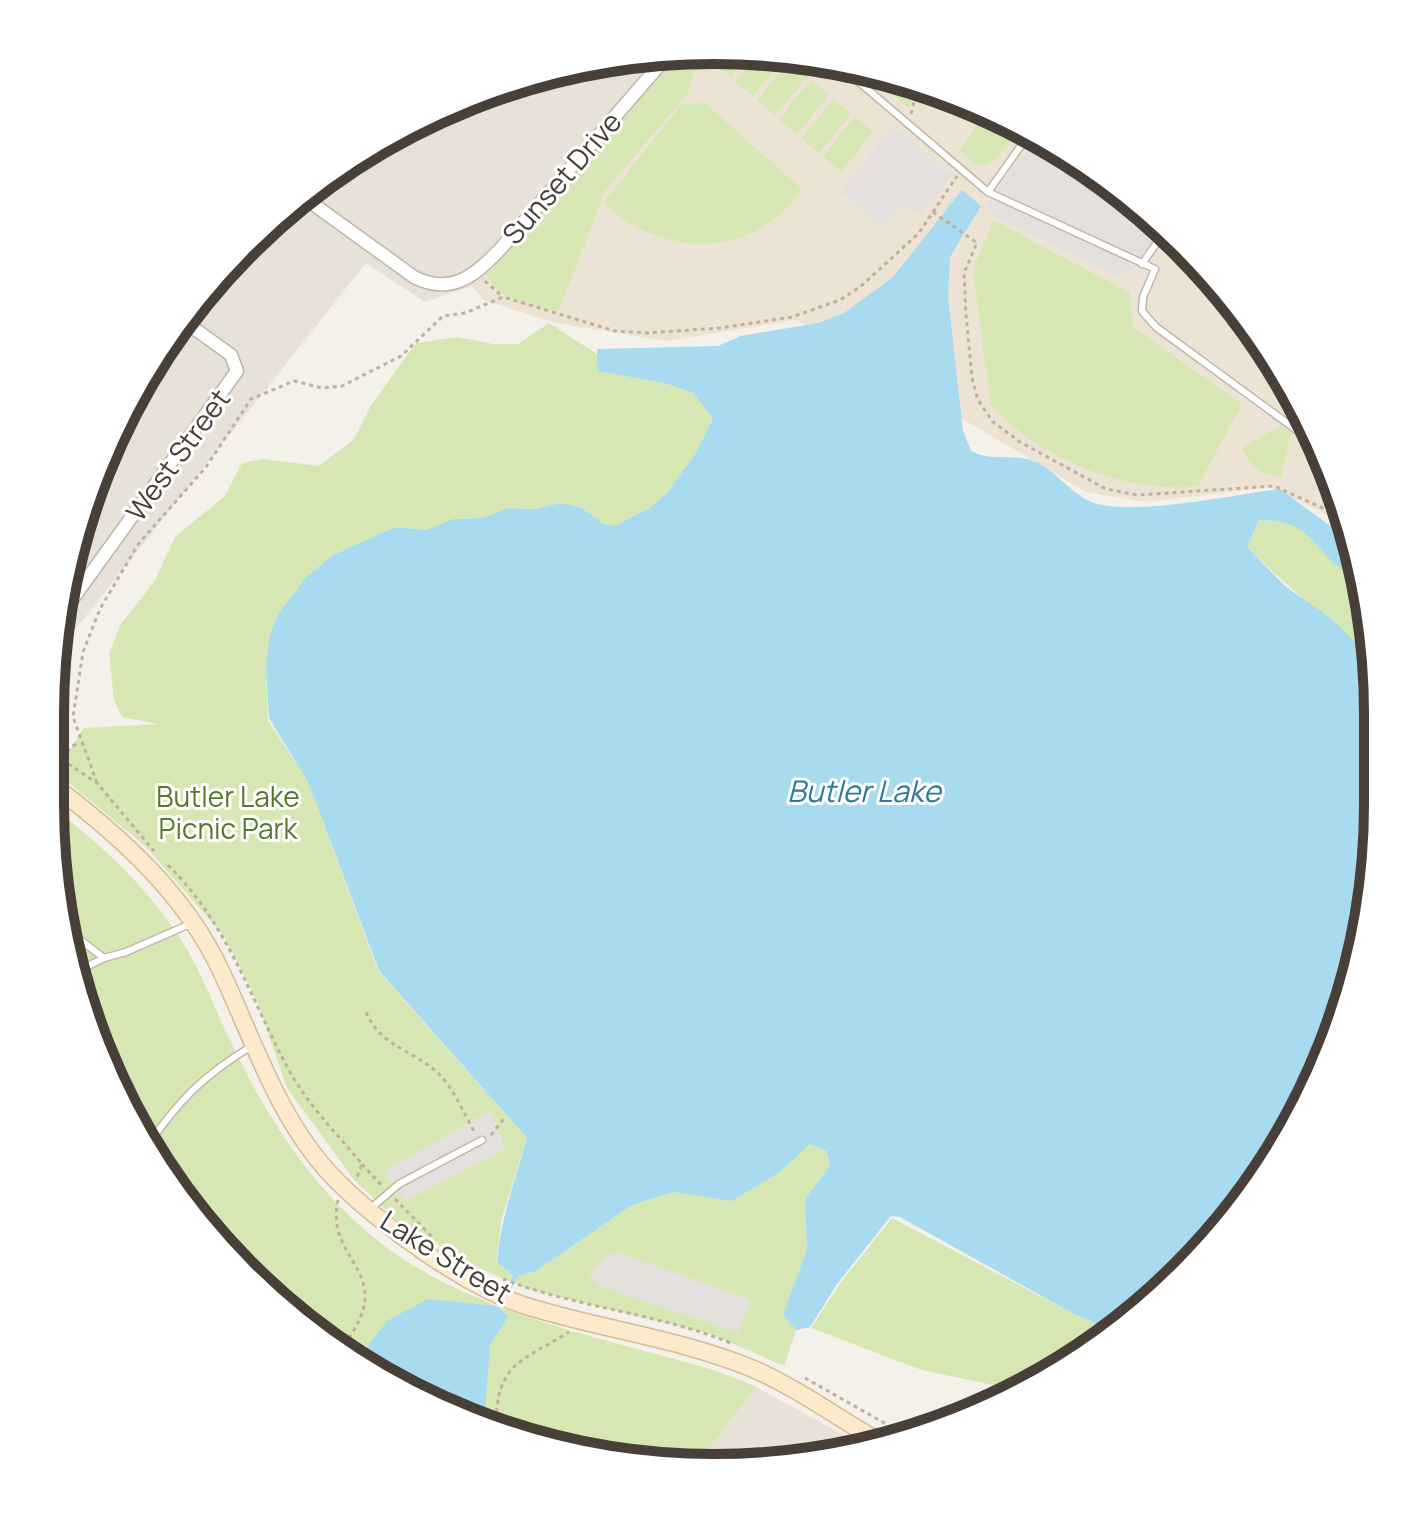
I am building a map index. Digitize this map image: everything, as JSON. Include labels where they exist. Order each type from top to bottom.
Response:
[{"type":"street","name":"Sunset Drive","points":[[477,274],[658,67]]},
{"type":"street","points":[[312,203],[427,284],[444,285],[477,274]]},
{"type":"street","name":"West Street","points":[[75,596],[237,371],[231,355],[192,327]]},
{"type":"street","name":"Lake Street","points":[[64,794],[144,862],[193,923],[220,969],[252,1046],[306,1142],[335,1179],[405,1238],[478,1282],[524,1296],[574,1319],[754,1369],[865,1436]]},
{"type":"lane","points":[[856,80],[988,192],[1155,269],[1143,297],[1142,311],[1156,327],[1299,432]]},
{"type":"lane","points":[[988,192],[1023,143]]},
{"type":"lane","points":[[1142,264],[1159,240]]},
{"type":"lane","points":[[85,969],[104,958],[126,952],[193,923]]},
{"type":"lane","points":[[78,938],[104,958]]},
{"type":"lane","points":[[155,1136],[190,1090],[218,1067],[252,1046]]},
{"type":"lane","points":[[369,1209],[387,1191],[482,1140]]},
{"type":"path","points":[[911,114],[915,96]]},
{"type":"path","points":[[477,274],[503,297],[615,331],[647,333],[720,328],[792,317],[840,300],[860,287],[919,233],[949,188]]},
{"type":"path","points":[[935,213],[977,243],[964,273],[972,378],[978,400],[993,422],[1020,442],[1106,489],[1137,495],[1274,486],[1332,512]]},
{"type":"path","points":[[97,783],[79,741],[73,717],[83,652],[100,609],[139,543],[206,467],[251,399],[294,381],[322,388],[342,386],[401,356],[443,316],[465,313],[503,297]]},
{"type":"path","points":[[64,755],[79,741]]},
{"type":"path","points":[[366,1012],[383,1040],[430,1066],[443,1078],[482,1140],[492,1135],[506,1116]]},
{"type":"path","points":[[362,1164],[443,1246]]},
{"type":"path","points":[[338,1201],[340,1231],[354,1266],[364,1281],[367,1298],[348,1340]]},
{"type":"path","points":[[500,1278],[524,1296]]},
{"type":"path","points":[[497,1417],[501,1389],[509,1369],[574,1328],[574,1319],[582,1301]]},
{"type":"shaded area","points":[[672,65],[472,286],[425,302],[366,263],[69,637],[76,587],[98,505],[131,427],[151,389],[198,318],[254,254],[318,198],[353,174],[389,151],[465,113],[505,98],[587,76]]},
{"type":"shaded area","points":[[672,65],[757,65],[841,76],[882,86],[963,113],[1039,151],[1110,198],[1174,254],[1230,318],[1277,389],[1315,465],[1334,518],[1270,487],[1146,502],[1086,492],[796,320],[666,341],[556,323],[484,300],[472,286]]},
{"type":"shaded area","points":[[893,126],[952,176],[920,215],[904,203],[882,227],[840,192]]},
{"type":"shaded area","points":[[1029,146],[1110,198],[1155,236],[1134,268],[1119,276],[993,215],[987,205]]},
{"type":"shaded area","points":[[491,1110],[505,1149],[405,1201],[383,1172]]},
{"type":"shaded area","points":[[617,1252],[751,1300],[738,1332],[599,1286],[589,1274],[606,1255]]},
{"type":"shaded area","points":[[756,1387],[852,1439],[757,1453],[705,1454]]},
{"type":"green space","points":[[701,64],[694,73],[688,93],[605,191],[559,311],[507,296],[491,284],[487,275],[667,65]]},
{"type":"green space","points":[[715,64],[742,65],[731,77]]},
{"type":"green space","points":[[749,65],[777,67],[753,96],[735,81]]},
{"type":"green space","points":[[784,68],[800,70],[808,77],[775,115],[757,100]]},
{"type":"green space","points":[[811,80],[829,95],[797,134],[779,119]]},
{"type":"green space","points":[[884,86],[912,95],[909,109]]},
{"type":"green space","points":[[834,99],[851,114],[819,153],[801,138]]},
{"type":"green space","points":[[705,103],[802,189],[782,213],[759,229],[734,240],[707,244],[680,242],[652,234],[603,203],[682,104]]},
{"type":"green space","points":[[855,117],[873,132],[841,171],[823,156]]},
{"type":"green space","points":[[980,121],[1013,137],[995,159],[983,164],[975,165],[960,150]]},
{"type":"green space","points":[[993,220],[1130,293],[1133,327],[1242,404],[1198,486],[1142,485],[1086,469],[1034,442],[991,406],[973,271]]},
{"type":"green space","name":"Butler Lake Picnic Park","points":[[549,323],[597,354],[598,371],[664,383],[693,393],[713,419],[695,454],[666,494],[649,508],[615,526],[602,523],[582,508],[561,503],[534,509],[508,508],[483,518],[453,519],[426,530],[395,527],[333,555],[306,577],[266,667],[268,720],[309,784],[378,971],[527,1138],[502,1217],[496,1261],[515,1277],[536,1271],[632,1205],[673,1192],[695,1193],[781,1171],[810,1143],[826,1151],[830,1165],[805,1199],[807,1249],[784,1315],[796,1330],[784,1366],[710,1334],[528,1289],[474,1266],[397,1220],[355,1181],[287,1088],[257,1001],[224,936],[146,847],[64,779],[64,759],[84,728],[158,724],[122,717],[114,700],[109,653],[121,624],[154,582],[175,537],[225,496],[242,463],[263,459],[319,466],[354,439],[370,407],[416,343],[458,337],[493,344],[518,344]]},
{"type":"green space","points":[[1281,426],[1291,433],[1281,477],[1257,468],[1242,448]]},
{"type":"green space","points":[[1259,520],[1280,522],[1307,535],[1333,562],[1348,571],[1360,648],[1278,576],[1247,547]]},
{"type":"green space","points":[[64,817],[113,858],[162,913],[194,962],[238,1057],[281,1133],[316,1180],[357,1223],[415,1266],[480,1299],[548,1324],[705,1368],[756,1387],[705,1454],[671,1453],[587,1442],[505,1420],[427,1387],[353,1344],[285,1293],[225,1233],[198,1200],[151,1129],[113,1053],[98,1013],[76,931]]},
{"type":"green space","points":[[892,1218],[1101,1326],[1039,1367],[1001,1387],[922,1370],[811,1328],[842,1281]]},
{"type":"water","name":"Butler Lake","points":[[962,190],[981,206],[950,257],[948,297],[963,431],[971,451],[980,455],[1036,462],[1089,501],[1116,507],[1162,506],[1280,489],[1338,532],[1348,572],[1333,562],[1306,534],[1280,522],[1259,520],[1247,547],[1285,586],[1332,619],[1360,647],[1364,714],[1363,847],[1352,931],[1330,1013],[1315,1053],[1277,1129],[1230,1200],[1174,1264],[1101,1326],[1072,1313],[900,1217],[891,1216],[837,1284],[810,1327],[796,1330],[783,1315],[807,1249],[805,1199],[830,1165],[826,1151],[810,1144],[781,1171],[732,1201],[673,1192],[632,1205],[536,1271],[515,1277],[497,1262],[505,1215],[527,1138],[379,971],[309,784],[269,718],[266,667],[269,639],[277,616],[306,577],[333,555],[395,527],[426,530],[453,519],[483,518],[508,508],[534,509],[561,503],[582,508],[602,523],[615,526],[649,508],[666,494],[695,454],[713,419],[693,393],[664,383],[597,371],[597,349],[718,346],[741,336],[818,323],[844,313],[893,277]]},
{"type":"water","points":[[427,1299],[497,1306],[508,1317],[490,1345],[485,1412],[427,1387],[364,1351],[387,1321]]},
{"type":"waterway","points":[[507,1293],[515,1277]]}]
